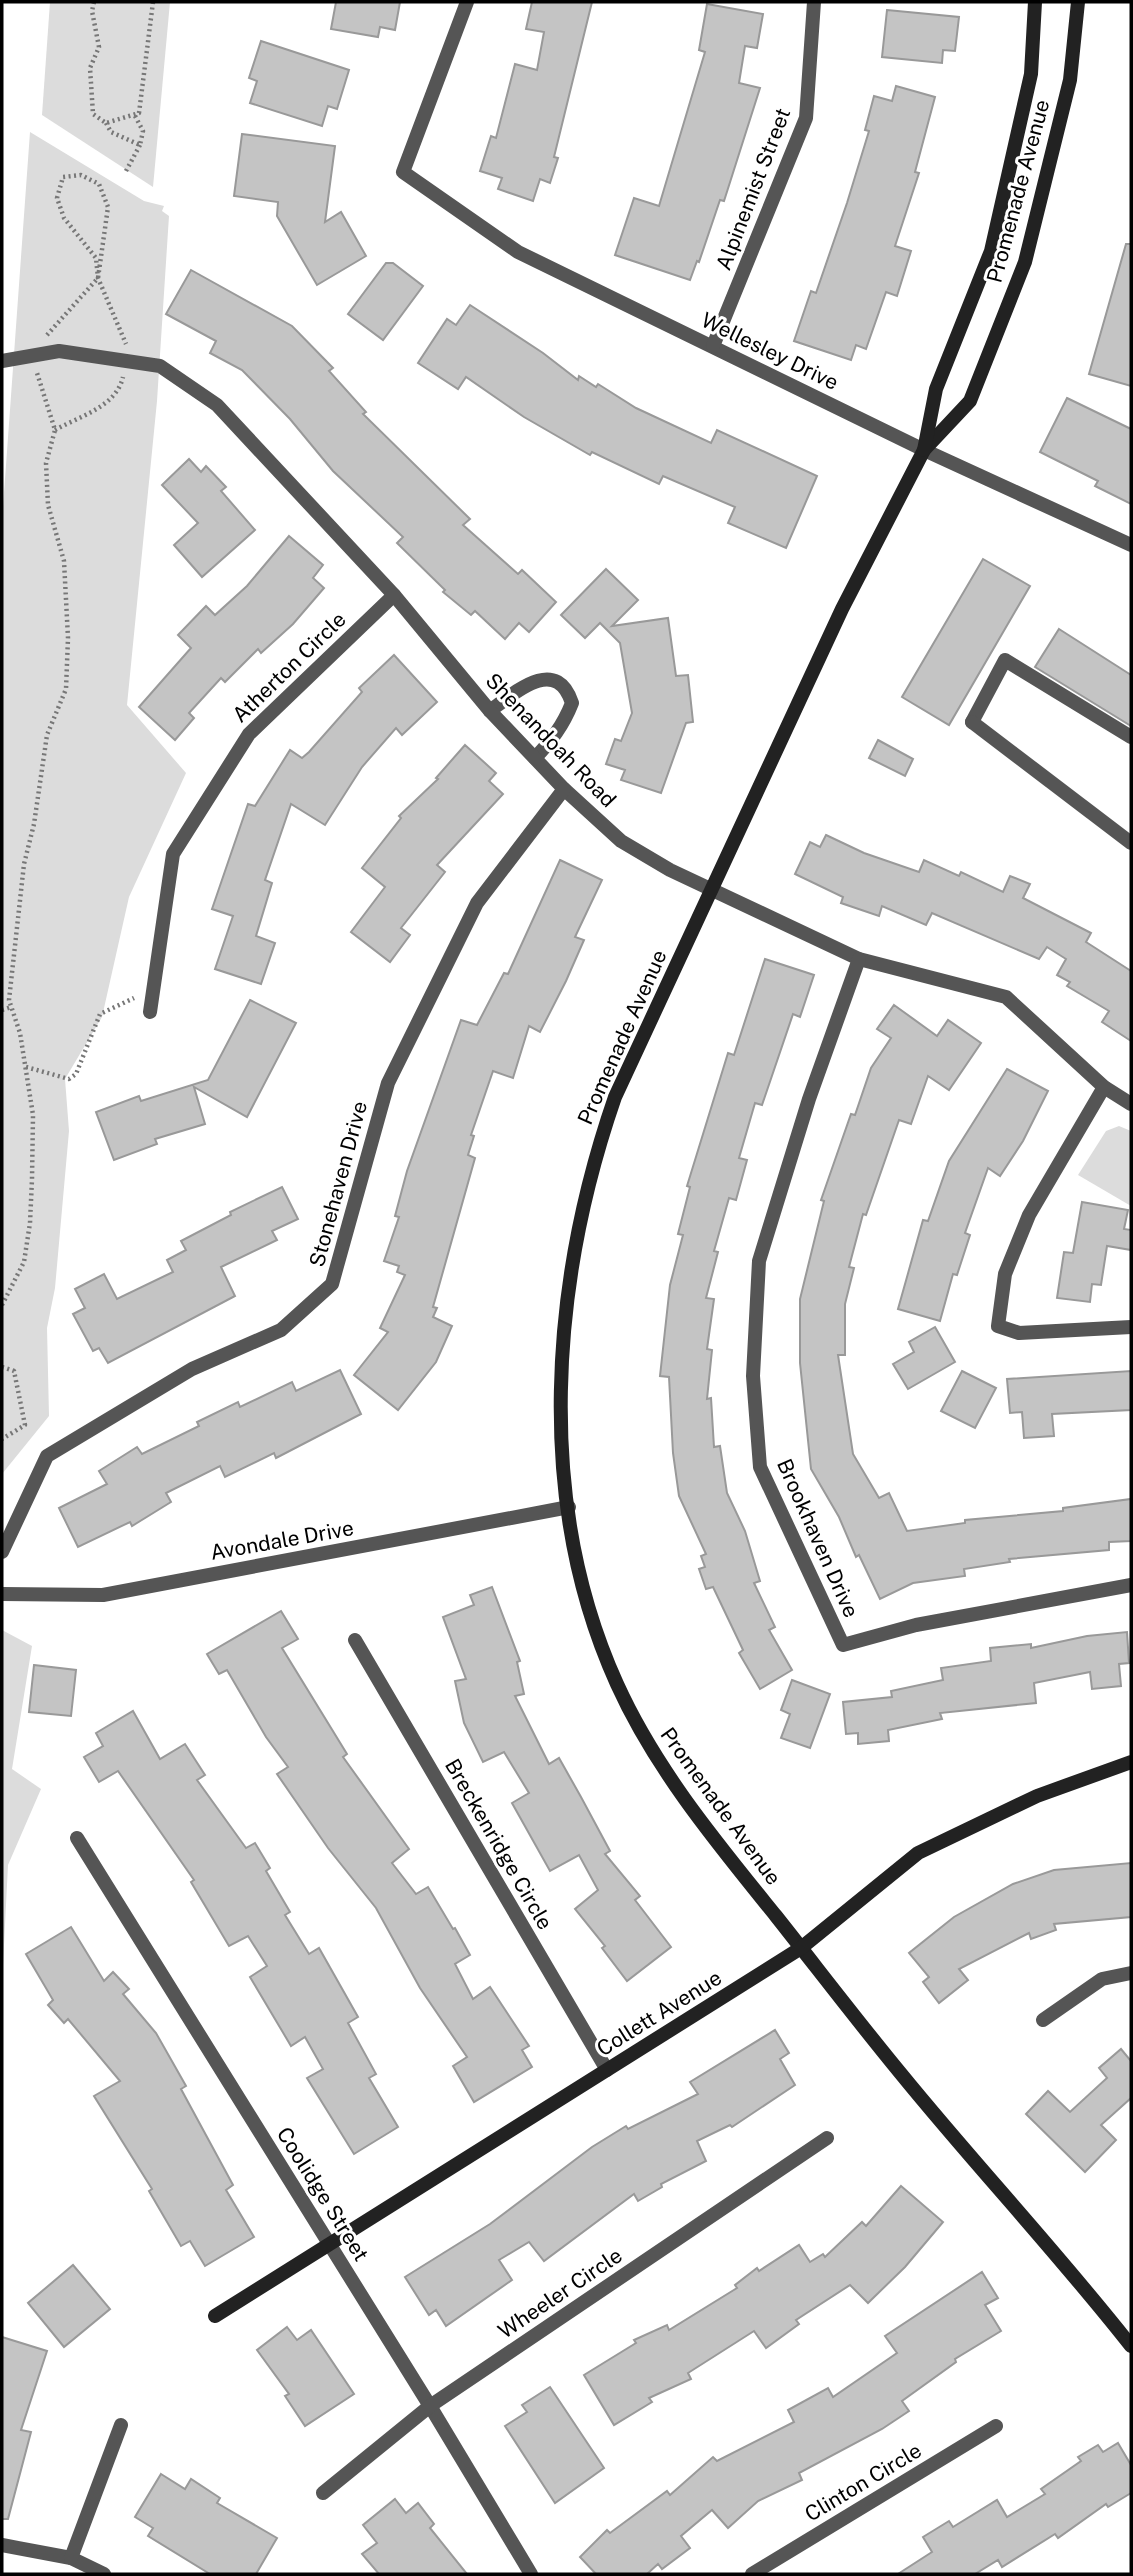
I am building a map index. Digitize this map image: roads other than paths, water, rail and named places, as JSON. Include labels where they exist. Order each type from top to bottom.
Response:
[{"type":"main road","name":"Promenade Avenue","points":[[924,450],[936,388],[991,251],[1031,74],[1035,2]]},
{"type":"main road","name":"Promenade Avenue","points":[[1078,2],[1070,80],[1025,262],[970,401],[924,450],[842,609],[615,1097],[596,1152],[582,1208],[565,1312],[560,1406],[569,1507],[586,1595],[600,1640],[636,1722],[658,1760],[709,1830],[902,2076],[1131,2346]]},
{"type":"main road","name":"Collett Avenue","points":[[215,2316],[801,1948],[918,1853],[1037,1796],[1131,1762]]},
{"type":"street","name":"Wellesley Drive","points":[[467,2],[404,172],[518,252],[924,450],[1131,545]]},
{"type":"street","name":"Alpinemist Street","points":[[713,346],[806,118],[814,2]]},
{"type":"street","name":"Shenandoah Road","points":[[2,361],[59,351],[160,366],[217,405],[394,595],[490,711],[564,789],[621,841],[670,870],[859,959],[1006,997],[1104,1087],[1131,1104]]},
{"type":"street","name":"Atherton Circle","points":[[150,1012],[173,854],[249,734],[394,595]]},
{"type":"street","points":[[1131,737],[1006,660],[972,722],[1131,843]]},
{"type":"street","points":[[490,711],[535,681],[544,678],[555,681],[565,690],[572,703],[568,713],[557,735],[534,758]]},
{"type":"street","name":"Stonehaven Drive","points":[[2,1552],[47,1456],[192,1369],[281,1330],[332,1284],[388,1083],[477,903],[564,789]]},
{"type":"street","name":"Brookhaven Drive","points":[[859,959],[809,1099],[759,1261],[753,1377],[760,1467],[843,1645],[916,1625],[1131,1586]]},
{"type":"street","points":[[1104,1087],[1029,1215],[1005,1274],[998,1326],[1019,1333],[1131,1327]]},
{"type":"street","name":"Avondale Drive","points":[[2,1594],[103,1595],[569,1507]]},
{"type":"street","name":"Breckenridge Circle","points":[[355,1640],[607,2070]]},
{"type":"street","name":"Coolidge Street","points":[[77,1838],[430,2406],[531,2574]]},
{"type":"street","points":[[1043,2020],[1102,1979],[1131,1973]]},
{"type":"street","name":"Wheeler Circle","points":[[323,2493],[430,2406],[827,2138]]},
{"type":"street","points":[[71,2558],[121,2425]]},
{"type":"street","name":"Clinton Circle","points":[[752,2574],[996,2426]]},
{"type":"street","points":[[2,2544],[71,2558],[104,2574]]}]
